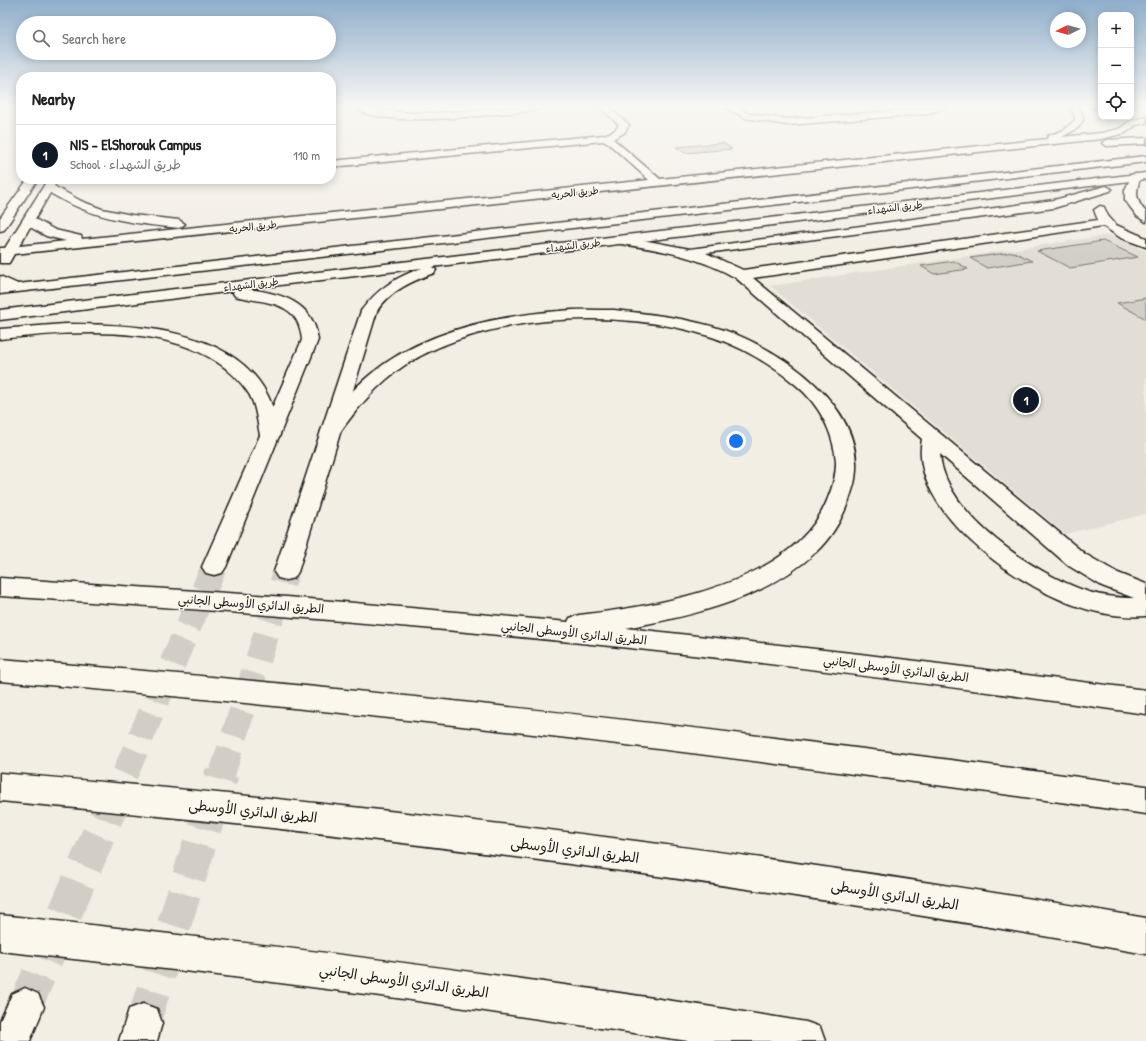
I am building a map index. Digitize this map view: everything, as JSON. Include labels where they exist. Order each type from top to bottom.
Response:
[{"type":"main road","points":[[336,156],[384,160]]},
{"type":"main road","points":[[336,164],[428,156]]},
{"type":"main road","points":[[627,156],[658,183]]},
{"type":"main road","points":[[845,156],[858,162]]},
{"type":"main road","name":"طريق الحريه","points":[[2,258],[97,242],[919,156]]},
{"type":"main road","name":"طريق الحريه","points":[[2,258],[981,156]]},
{"type":"main road","name":"طريق الشهداء","points":[[0,290],[1146,159]]},
{"type":"main road","points":[[1141,177],[1130,189],[1130,195],[1132,202],[1146,218]]},
{"type":"main road","name":"طريق الشهداء","points":[[0,315],[621,240],[1108,185],[1141,177]]},
{"type":"main road","points":[[6,198],[29,184]]},
{"type":"main road","points":[[1,225],[29,184]]},
{"type":"main road","points":[[2,258],[50,184]]},
{"type":"main road","points":[[52,184],[86,207],[126,218],[238,227]]},
{"type":"main road","points":[[1108,185],[1102,199],[1100,213],[1107,222],[1123,233],[1146,243]]},
{"type":"main road","points":[[690,252],[1054,204],[1083,197],[1108,185]]},
{"type":"main road","points":[[28,220],[38,228],[52,234],[97,242]]},
{"type":"main road","points":[[741,275],[1107,222]]},
{"type":"main road","points":[[621,240],[690,252],[718,262],[741,275],[1077,560],[1095,572],[1116,582],[1146,593]]},
{"type":"main road","points":[[286,572],[366,318],[373,304],[387,290],[407,278],[468,258]]},
{"type":"main road","points":[[0,280],[15,288]]},
{"type":"main road","points":[[203,290],[246,293],[282,302],[300,311],[309,324],[311,332],[309,344],[214,567]]},
{"type":"main road","points":[[331,431],[342,413],[357,396],[386,371],[412,354],[434,343],[483,327],[527,318],[565,314],[642,317],[686,325],[729,338],[756,350],[781,364],[803,381],[821,400],[835,421],[844,444],[846,468],[842,493],[831,519],[811,543],[783,566],[747,585],[725,594],[652,614],[581,624],[544,627],[508,626]]},
{"type":"main road","points":[[0,334],[53,329],[104,328],[150,333],[190,343],[222,358],[247,378],[256,390],[262,404],[270,435]]},
{"type":"main road","points":[[932,436],[930,460],[933,474],[940,489],[964,520],[985,540],[1024,569],[1062,591],[1100,604],[1119,607],[1146,607]]},
{"type":"main road","name":"الطريق الدائري الأوسطى الجانبي","points":[[0,587],[268,605],[508,626],[842,662],[1146,702]]},
{"type":"main road","points":[[0,670],[286,694],[549,722],[754,746],[1146,800]]},
{"type":"main road","name":"الطريق الدائري الأوسطى","points":[[0,787],[306,817],[650,859],[880,892],[1146,936]]},
{"type":"main road","name":"الطريق الدائري الأوسطى الجانبي","points":[[0,933],[391,979],[520,997],[806,1041]]},
{"type":"main road","points":[[11,1041],[25,1007]]},
{"type":"shaded area","points":[[1109,235],[1146,251],[1146,514],[1065,534],[770,286]]},
{"type":"shaded area","points":[[1103,241],[1138,257],[1070,268],[1037,251]]},
{"type":"shaded area","points":[[1014,252],[1032,261],[987,268],[970,258]]},
{"type":"shaded area","points":[[954,261],[968,269],[934,274],[921,266]]},
{"type":"shaded area","points":[[1146,298],[1146,319],[1117,303]]},
{"type":"tunnel","points":[[125,774],[214,567]]},
{"type":"tunnel","points":[[222,774],[286,572]]},
{"type":"tunnel","points":[[25,1007],[125,773]]},
{"type":"tunnel","points":[[143,1023],[222,773]]},
{"type":"place","name":"NIS - ElShorouk Campus","points":[[1026,400]]}]
